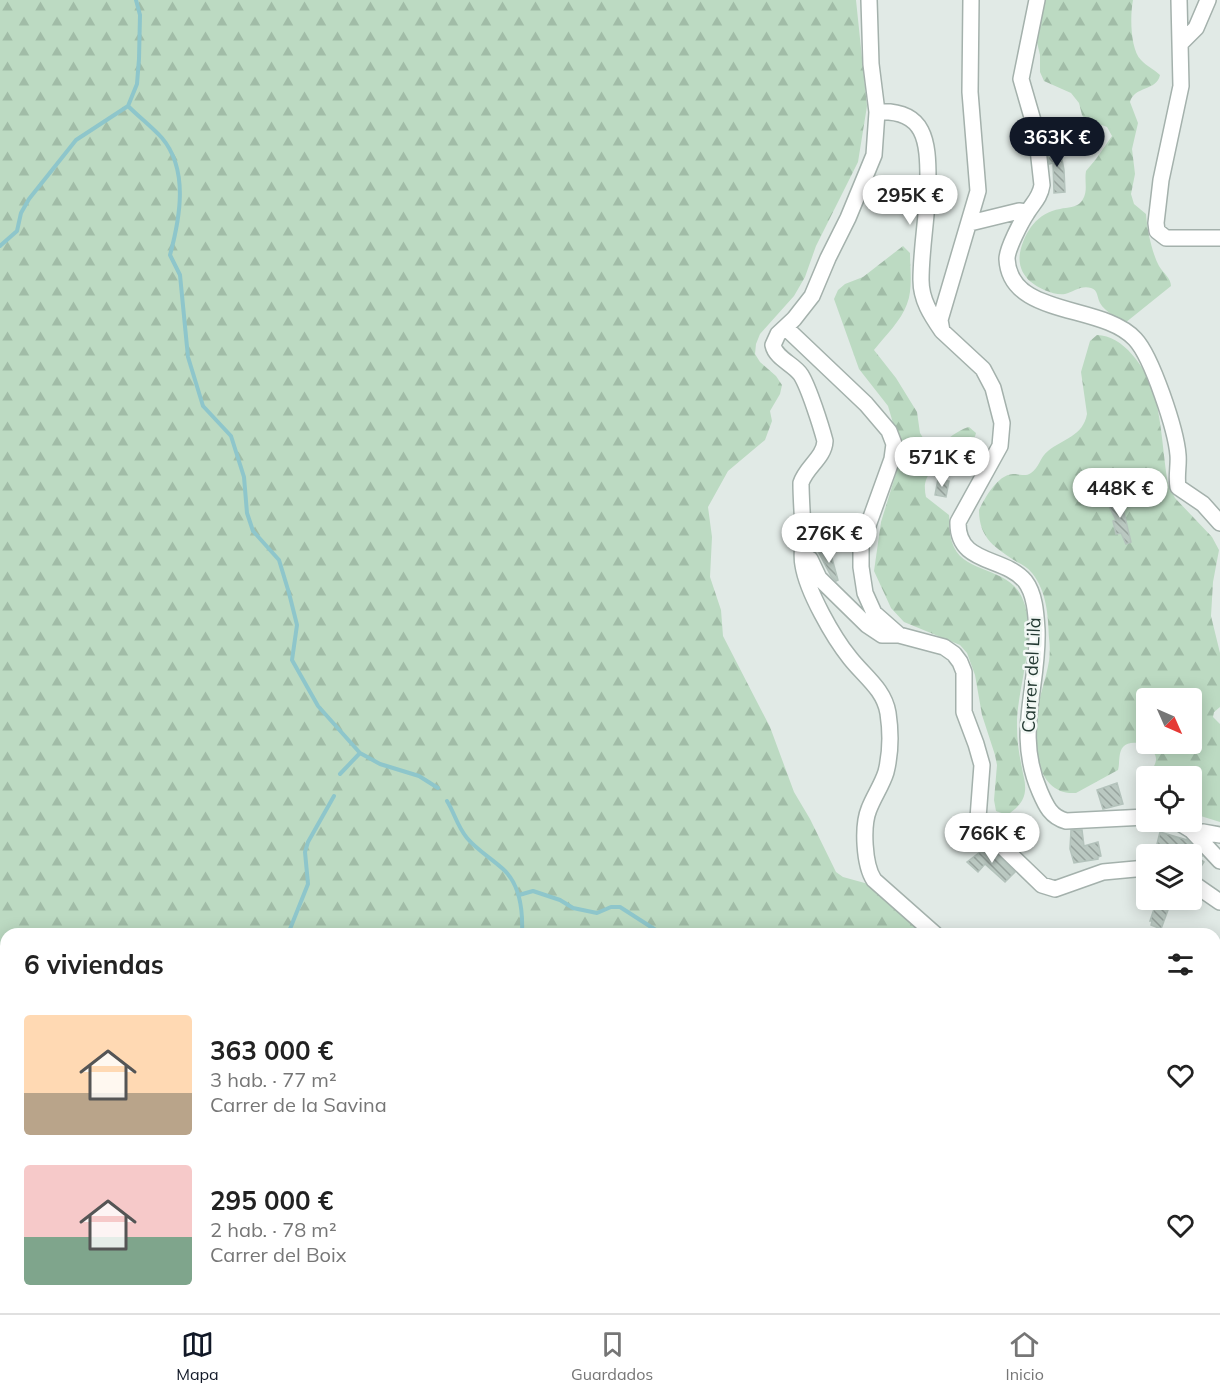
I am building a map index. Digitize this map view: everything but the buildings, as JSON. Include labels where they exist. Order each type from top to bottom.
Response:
[{"type":"street","points":[[869,0],[871,64],[877,112],[874,155],[812,296],[786,328],[775,337],[774,349],[802,376],[825,441],[823,452],[802,480],[803,567],[826,621],[849,657],[883,696],[888,712],[890,755],[885,775],[869,808],[865,826],[868,869],[874,880],[928,928]]},
{"type":"street","points":[[942,331],[940,320],[942,311],[978,191],[970,92],[971,0]]},
{"type":"street","points":[[1037,0],[1021,79],[1036,131],[1042,185],[1038,199],[1027,212],[1007,253],[1009,269],[1016,284],[1033,298],[1108,321],[1127,331],[1135,339],[1148,357],[1175,438],[1178,455],[1178,487],[1203,504],[1220,523]]},
{"type":"street","points":[[1179,0],[1181,86],[1161,180],[1156,227],[1166,238],[1220,237]]},
{"type":"street","points":[[1181,43],[1200,21],[1208,0]]},
{"type":"street","points":[[877,112],[896,113],[907,117],[920,129],[927,144],[928,200],[921,281],[927,306],[942,331]]},
{"type":"street","points":[[970,223],[1019,211],[1027,212]]},
{"type":"street","points":[[786,328],[866,404],[889,430],[894,444],[892,459],[861,545],[861,567],[865,593],[874,613],[899,635]]},
{"type":"street","name":"Carrer del Lilà","points":[[942,331],[983,369],[993,388],[1002,423],[1000,446],[960,517],[958,529],[961,541],[969,551],[1013,571],[1025,582],[1033,597],[1037,630],[1027,738],[1030,763],[1036,784],[1047,808],[1062,820],[1136,818]]},
{"type":"street","points":[[803,537],[812,567],[823,583],[867,625],[882,635],[899,635],[944,647],[960,662],[964,672],[964,712],[982,765],[979,822],[981,826],[1042,885],[1055,890],[1103,872],[1136,869]]},
{"type":"street","points":[[1192,832],[1220,861]]},
{"type":"street","points":[[1197,836],[1203,832],[1220,835]]},
{"type":"street","points":[[1202,890],[1220,902]]},
{"type":"green space","points":[[0,0],[856,0],[867,106],[858,162],[816,246],[805,277],[794,296],[760,334],[756,344],[755,354],[760,362],[776,376],[782,385],[780,394],[770,411],[772,421],[765,440],[728,471],[708,507],[712,537],[710,577],[721,610],[723,636],[770,727],[794,792],[836,872],[843,877],[872,885],[919,928],[0,928]]},
{"type":"green space","points":[[1044,0],[1133,0],[1131,23],[1137,55],[1160,75],[1155,84],[1136,93],[1130,102],[1138,123],[1132,149],[1135,174],[1131,194],[1134,204],[1146,214],[1154,255],[1170,280],[1171,286],[1125,323],[1102,306],[1093,289],[1084,287],[1065,294],[1052,293],[1031,282],[1023,273],[1020,265],[1022,245],[1033,224],[1045,214],[1081,202],[1086,191],[1086,171],[1112,136],[1107,127],[1085,119],[1079,103],[1071,93],[1044,81],[1040,72],[1040,55],[1035,34]]},
{"type":"green space","points":[[903,246],[910,253],[909,298],[901,316],[874,350],[896,378],[917,412],[920,433],[925,441],[932,443],[943,441],[969,427],[976,433],[971,444],[963,452],[935,468],[929,475],[925,484],[926,497],[949,515],[951,539],[957,552],[973,565],[1003,578],[1019,592],[1028,623],[1017,727],[1025,791],[1019,805],[1007,815],[996,811],[994,800],[997,765],[982,715],[975,675],[967,653],[960,645],[904,622],[891,608],[874,571],[881,522],[902,454],[888,406],[859,369],[834,299],[838,290],[845,284],[863,277]]},
{"type":"green space","points":[[1097,335],[1107,336],[1116,341],[1139,363],[1153,391],[1168,484],[1175,498],[1212,537],[1219,550],[1213,582],[1211,616],[1220,653],[1220,707],[1214,712],[1213,717],[1220,724],[1220,822],[1202,816],[1202,766],[1153,766],[1156,760],[1154,754],[1202,754],[1202,688],[1136,688],[1136,743],[1127,744],[1121,749],[1118,770],[1076,793],[1063,792],[1052,786],[1040,766],[1036,753],[1035,727],[1037,708],[1049,658],[1046,604],[1041,588],[1030,571],[996,547],[985,536],[979,510],[992,488],[1002,478],[1007,475],[1031,473],[1048,451],[1072,436],[1081,427],[1087,414],[1081,372],[1090,341]]},
{"type":"waterway","points":[[136,0],[140,15],[139,59],[137,84],[128,106],[162,138],[171,151],[176,165],[180,195],[177,226],[170,255],[180,275],[188,357],[203,406],[231,436],[244,477],[247,513],[253,531],[279,560],[297,625],[292,660],[318,706],[360,753],[380,764],[419,776],[438,788]]},
{"type":"waterway","points":[[0,246],[17,231],[21,213],[29,199],[76,140],[128,106]]},
{"type":"waterway","points":[[340,774],[360,753]]},
{"type":"waterway","points":[[290,928],[308,884],[305,852],[308,842],[334,796]]},
{"type":"waterway","points":[[447,801],[467,838],[503,869],[514,883],[520,899],[522,928]]},
{"type":"waterway","points":[[519,895],[533,891],[560,900],[573,908],[597,913],[611,907],[620,907],[653,928]]}]
